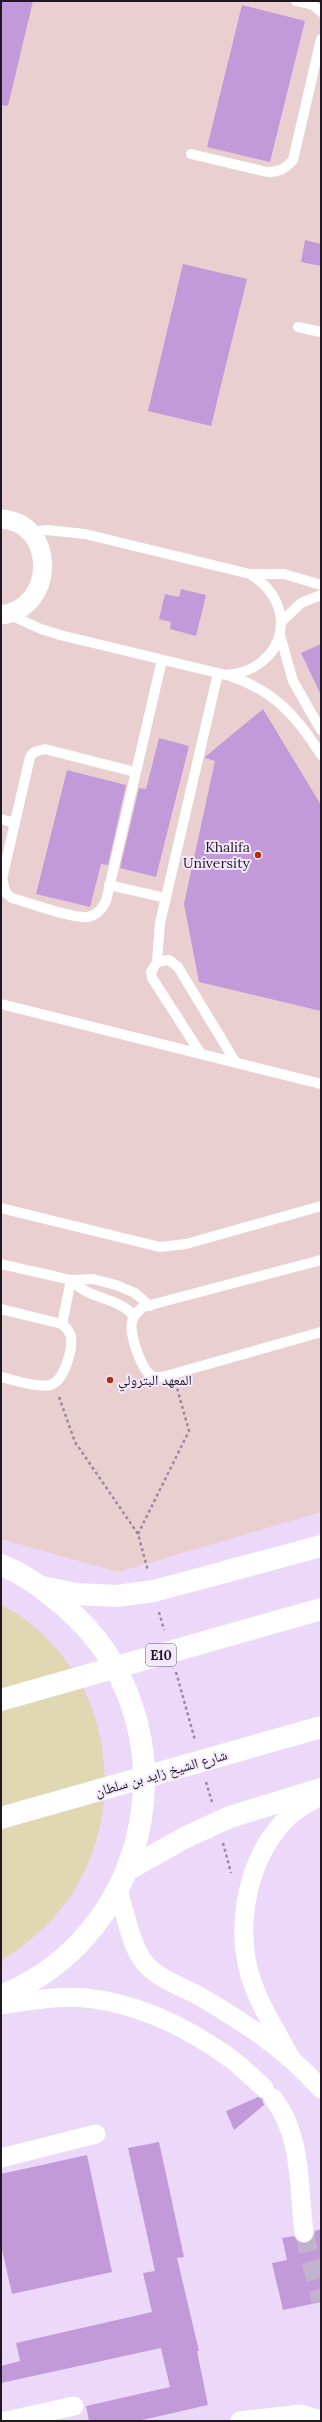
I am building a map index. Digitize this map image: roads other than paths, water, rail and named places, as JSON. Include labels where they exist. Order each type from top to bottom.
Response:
[{"type":"main road","points":[[42,1587],[77,1594],[116,1596],[154,1591],[321,1546]]},
{"type":"main road","points":[[1,1565],[42,1587],[83,1621],[114,1664],[136,1713],[146,1765],[143,1818],[129,1869],[118,1892],[79,1946],[27,1986],[1,1996]]},
{"type":"main road","name":"E10","points":[[1,1700],[321,1609]]},
{"type":"main road","name":"شارع الشيخ زايد بن سلطان","points":[[1,1818],[321,1727]]},
{"type":"main road","points":[[129,1869],[186,1837],[218,1823],[258,1807],[321,1789]]},
{"type":"street","points":[[1,519],[18,524],[29,532],[40,551],[44,562],[43,579],[36,595],[23,606],[5,614]]},
{"type":"street","points":[[290,2057],[256,1992],[245,1954],[244,1920],[251,1878],[271,1839],[289,1817],[321,1795]]},
{"type":"street","points":[[118,1892],[130,1933],[141,1958],[157,1975],[200,1997],[273,2043],[300,2065],[321,2088]]},
{"type":"street","points":[[1,2005],[51,1998],[84,1998],[115,2002],[144,2011],[186,2031],[228,2056],[268,2093],[281,2108],[294,2138],[300,2170],[300,2196],[304,2233]]},
{"type":"street","points":[[1,2158],[96,2134]]},
{"type":"street","points":[[6,2421],[74,2406]]},
{"type":"street","points":[[240,2421],[301,2414],[321,2420]]},
{"type":"lane","points":[[296,1],[313,5],[321,12]]},
{"type":"lane","points":[[191,154],[267,172],[278,172],[287,167],[293,160],[321,39]]},
{"type":"lane","points":[[298,327],[321,332]]},
{"type":"lane","points":[[29,532],[66,531],[85,534],[250,574],[284,574],[321,585]]},
{"type":"lane","points":[[250,574],[269,589],[280,610],[280,634],[293,681],[321,730]]},
{"type":"lane","points":[[281,622],[301,603],[321,595]]},
{"type":"lane","points":[[5,614],[41,629],[222,674],[247,682],[281,703],[307,731],[321,755]]},
{"type":"lane","points":[[222,674],[250,670],[260,664],[269,656],[280,634]]},
{"type":"lane","points":[[135,772],[45,749],[39,750],[30,757],[2,879],[3,887],[12,898],[89,917],[96,914],[102,908],[109,885],[162,660]]},
{"type":"lane","points":[[201,1054],[152,978],[151,972],[157,962],[158,936],[166,898],[222,674]]},
{"type":"lane","points":[[1,819],[15,823]]},
{"type":"lane","points":[[109,885],[166,898]]},
{"type":"lane","points":[[157,962],[169,960],[178,966],[236,1063]]},
{"type":"lane","points":[[1,1004],[321,1084]]},
{"type":"lane","points":[[1,1208],[160,1247],[186,1244],[321,1206]]},
{"type":"lane","points":[[321,1260],[144,1307],[134,1316],[132,1328],[142,1366],[146,1373],[154,1377],[173,1374],[321,1332]]},
{"type":"lane","points":[[1,1264],[71,1280],[93,1279],[116,1285],[135,1293],[150,1306]]},
{"type":"lane","points":[[71,1280],[84,1292],[122,1305],[134,1316]]},
{"type":"lane","points":[[62,1324],[71,1280]]},
{"type":"lane","points":[[1,1309],[62,1324],[68,1329],[71,1344],[63,1376],[54,1384],[43,1385],[1,1377]]},
{"type":"tunnel","points":[[304,2233],[321,2301]]},
{"type":"place","name":"Khalifa University","points":[[258,855]]},
{"type":"place","name":"المعهد البترولي","points":[[110,1380]]}]
